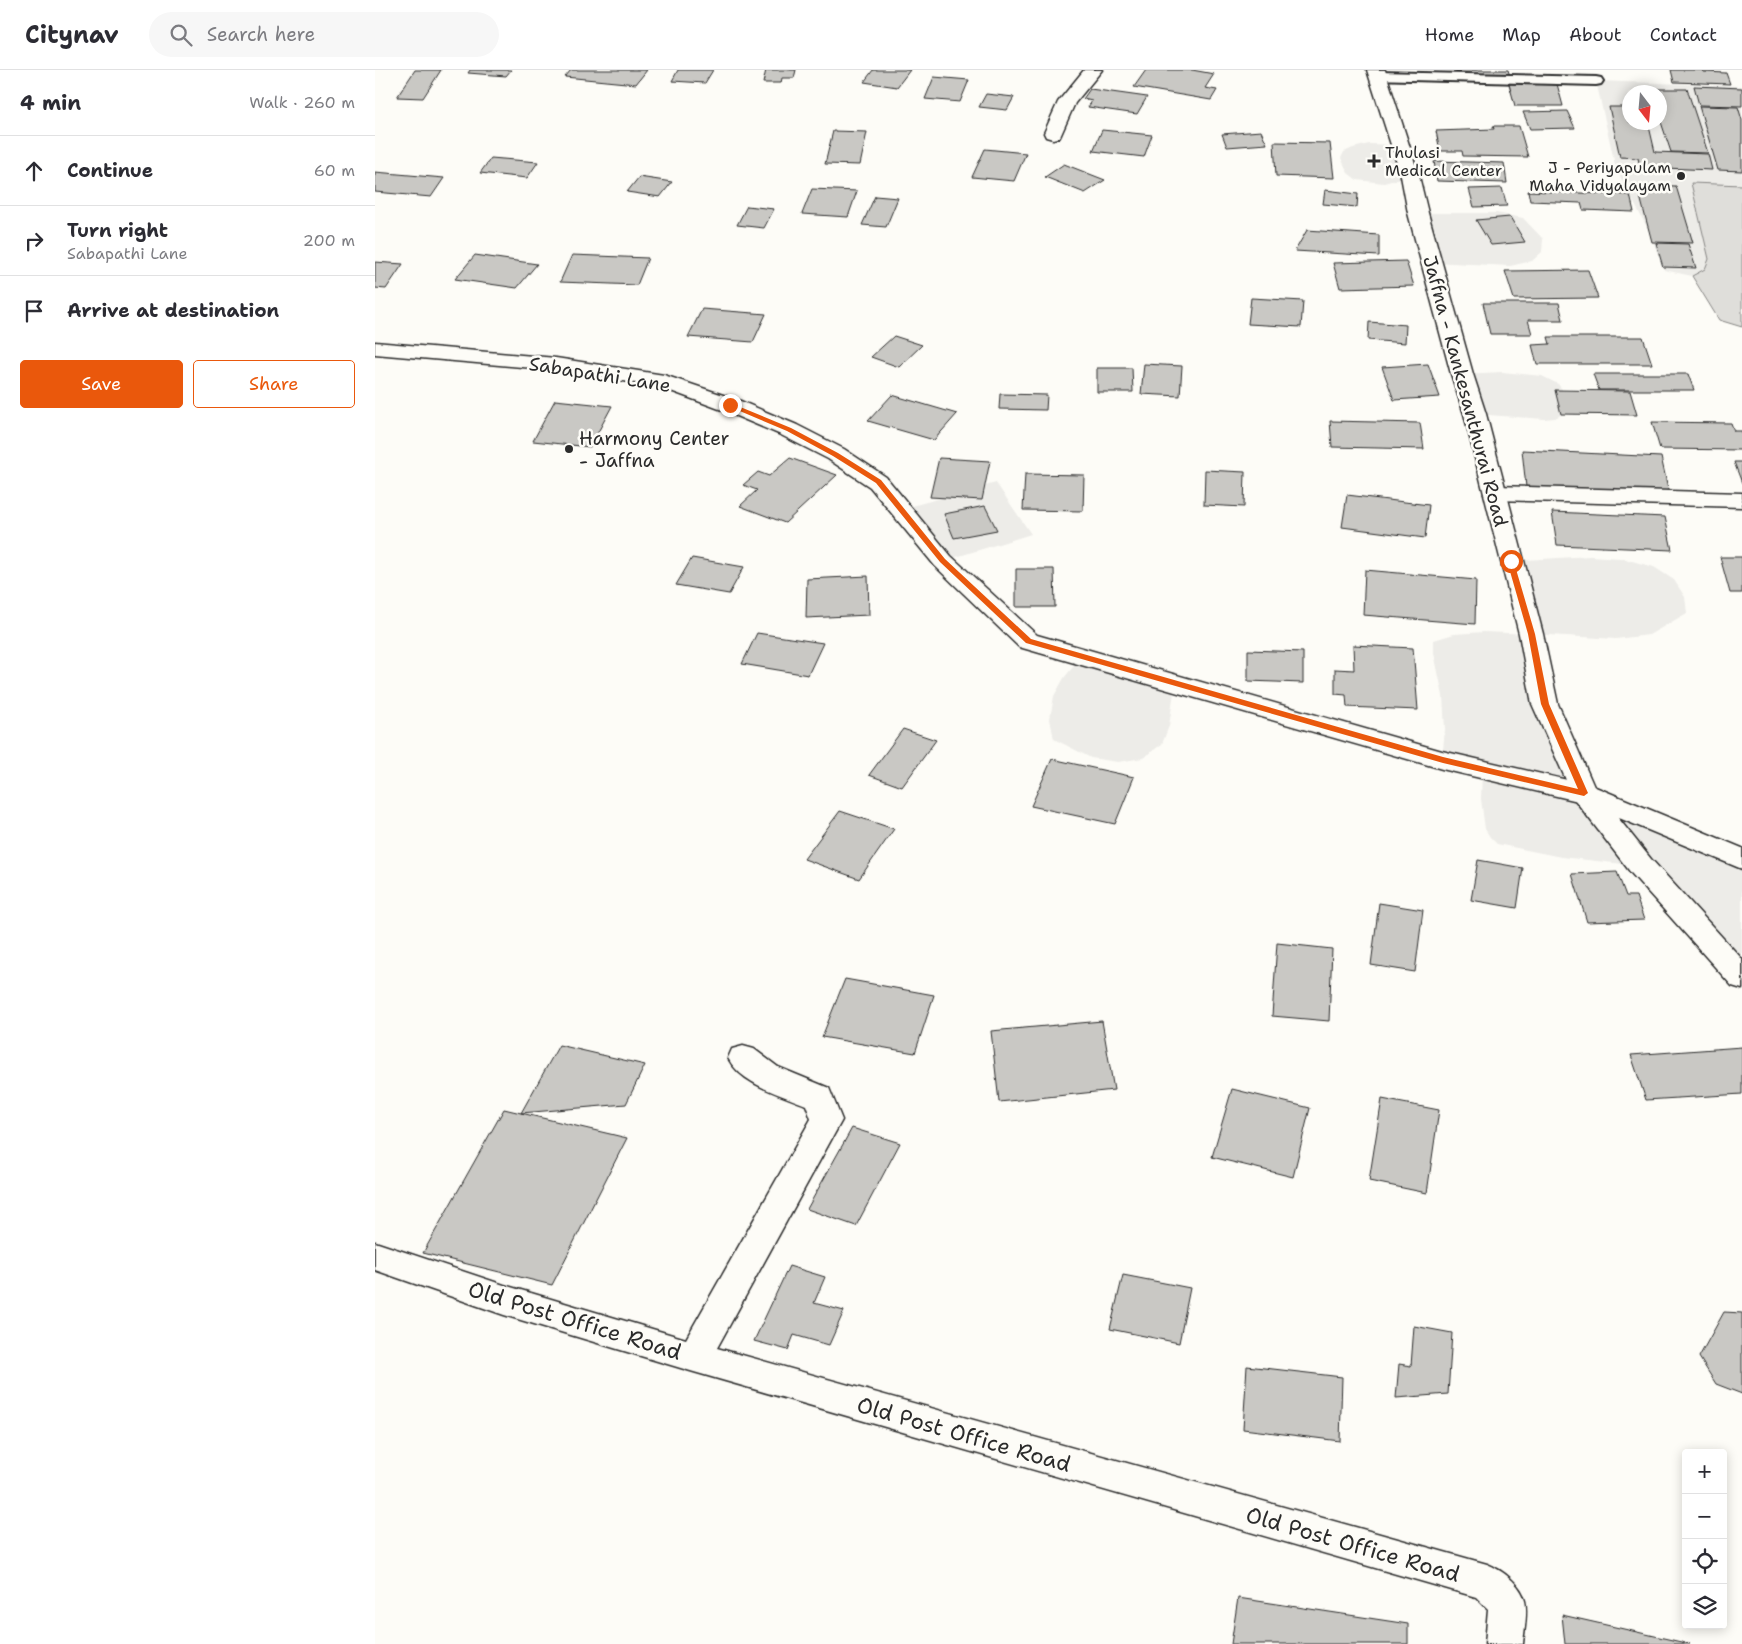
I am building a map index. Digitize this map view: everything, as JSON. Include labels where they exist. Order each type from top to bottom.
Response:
[{"type":"street","points":[[1053,133],[1067,102],[1088,70]]},
{"type":"street","name":"Jaffna - Kankesanthurai Road","points":[[1377,73],[1410,176],[1418,213],[1462,374],[1475,414],[1531,634],[1545,704],[1584,793],[1641,866],[1742,978]]},
{"type":"street","name":"Sabapathi Lane","points":[[375,348],[566,366],[664,381],[730,405],[789,430],[835,454],[878,482],[943,561],[1028,641],[1443,760],[1584,793],[1742,858]]},
{"type":"street","points":[[1495,493],[1742,500]]},
{"type":"street","points":[[694,1357],[827,1120],[818,1097],[767,1076],[743,1058]]},
{"type":"street","name":"Old Post Office Road","points":[[375,1256],[504,1300],[694,1357],[1487,1582],[1507,1602],[1504,1644]]},
{"type":"lane","points":[[1377,73],[1596,82]]},
{"type":"shaded area","name":"J - Periyapulam Maha Vidyalayam","points":[[1596,81],[1742,86],[1742,185],[1691,183],[1709,259],[1705,269],[1692,276],[1664,270],[1649,231],[1616,169]]},
{"type":"shaded area","name":"Thulasi Medical Center","points":[[1369,144],[1400,145],[1410,176],[1384,183],[1357,180],[1348,173],[1341,158],[1344,152]]},
{"type":"shaded area","points":[[1691,183],[1742,185],[1742,327],[1719,320],[1692,276],[1705,269],[1709,259]]},
{"type":"shaded area","points":[[1418,213],[1496,213],[1523,218],[1543,239],[1542,252],[1532,261],[1510,266],[1432,262]]},
{"type":"shaded area","points":[[1502,372],[1542,376],[1558,384],[1567,396],[1568,407],[1563,414],[1555,418],[1544,419],[1475,414],[1462,374]]},
{"type":"shaded area","points":[[996,483],[1031,534],[943,561],[901,509]]},
{"type":"shaded area","points":[[1590,556],[1621,558],[1654,567],[1674,580],[1685,597],[1687,613],[1649,635],[1616,639],[1532,634],[1584,793],[1742,859],[1742,978],[1641,866],[1561,857],[1497,844],[1485,829],[1481,799],[1482,769],[1442,760],[1445,729],[1443,696],[1434,653],[1434,640],[1454,634],[1484,632],[1531,634],[1511,561]]},
{"type":"shaded area","points":[[1081,657],[1175,685],[1169,726],[1162,744],[1143,758],[1118,762],[1091,758],[1054,739],[1050,719],[1054,696],[1064,678]]},
{"type":"building","points":[[415,70],[441,70],[423,98],[397,97]]},
{"type":"building","points":[[470,70],[511,70],[506,76],[468,73]]},
{"type":"building","points":[[571,70],[647,70],[636,84],[565,77]]},
{"type":"building","points":[[678,70],[713,70],[705,83],[672,81]]},
{"type":"building","points":[[766,70],[796,70],[794,78],[782,78],[781,83],[763,83]]},
{"type":"building","points":[[873,70],[910,70],[897,87],[864,82]]},
{"type":"building","points":[[1146,70],[1192,70],[1214,74],[1205,88],[1217,90],[1211,100],[1134,87]]},
{"type":"building","points":[[1456,70],[1508,70],[1510,76],[1457,75]]},
{"type":"building","points":[[1671,70],[1703,70],[1704,72],[1726,73],[1730,84],[1674,82]]},
{"type":"building","points":[[934,77],[969,80],[960,102],[925,99]]},
{"type":"building","points":[[1509,84],[1557,84],[1563,106],[1515,106]]},
{"type":"building","points":[[1694,86],[1742,88],[1742,106],[1699,105]]},
{"type":"building","points":[[1090,89],[1147,97],[1137,114],[1088,107],[1092,101],[1083,99]]},
{"type":"building","points":[[1667,89],[1687,89],[1708,153],[1671,152],[1664,130],[1667,130]]},
{"type":"building","points":[[986,94],[1014,97],[1007,110],[979,107]]},
{"type":"building","points":[[1699,106],[1738,107],[1742,120],[1742,171],[1718,170]]},
{"type":"building","points":[[1609,107],[1622,107],[1622,130],[1650,130],[1655,152],[1708,154],[1712,170],[1640,167],[1638,158],[1620,157]]},
{"type":"building","points":[[1567,111],[1575,128],[1530,129],[1523,112]]},
{"type":"building","points":[[1493,126],[1519,126],[1528,157],[1463,156],[1462,151],[1440,151],[1436,131],[1494,129]]},
{"type":"building","points":[[1102,130],[1152,135],[1144,157],[1093,151]]},
{"type":"building","points":[[833,131],[867,132],[860,165],[825,164]]},
{"type":"building","points":[[1261,131],[1267,144],[1227,147],[1222,134]]},
{"type":"building","points":[[1274,142],[1330,143],[1334,178],[1276,176]]},
{"type":"building","points":[[985,149],[1026,153],[1014,181],[972,177]]},
{"type":"building","points":[[491,158],[538,162],[527,178],[480,173]]},
{"type":"building","points":[[1434,161],[1504,163],[1507,183],[1437,181]]},
{"type":"building","points":[[1064,164],[1105,180],[1085,193],[1045,177]]},
{"type":"building","points":[[375,172],[444,178],[431,197],[375,192]]},
{"type":"building","points":[[639,177],[672,182],[660,197],[627,192]]},
{"type":"building","points":[[1637,185],[1676,186],[1693,243],[1652,242]]},
{"type":"building","points":[[1502,188],[1507,206],[1474,207],[1469,189]]},
{"type":"building","points":[[812,189],[857,191],[848,217],[802,214]]},
{"type":"building","points":[[1325,190],[1358,194],[1357,207],[1323,204]]},
{"type":"building","points":[[1528,191],[1630,195],[1634,212],[1583,210],[1581,203],[1530,201]]},
{"type":"building","points":[[875,196],[898,198],[886,227],[862,225]]},
{"type":"building","points":[[747,206],[774,209],[764,228],[737,225]]},
{"type":"building","points":[[1510,217],[1525,242],[1491,245],[1476,220]]},
{"type":"building","points":[[1307,230],[1379,235],[1379,256],[1295,251]]},
{"type":"building","points":[[1656,243],[1688,244],[1696,268],[1663,267]]},
{"type":"building","points":[[475,255],[537,264],[517,288],[455,279]]},
{"type":"building","points":[[572,255],[648,258],[637,285],[560,282]]},
{"type":"building","points":[[1406,261],[1414,286],[1340,288],[1333,263]]},
{"type":"building","points":[[375,262],[403,264],[386,289],[375,288]]},
{"type":"building","points":[[1588,270],[1598,298],[1514,299],[1505,271]]},
{"type":"building","points":[[1251,298],[1303,301],[1301,327],[1248,324]]},
{"type":"building","points":[[1483,303],[1559,303],[1563,320],[1528,320],[1532,334],[1490,334]]},
{"type":"building","points":[[702,309],[766,314],[753,342],[688,337]]},
{"type":"building","points":[[1369,322],[1406,325],[1405,343],[1368,340]]},
{"type":"building","points":[[894,336],[922,345],[899,367],[871,357]]},
{"type":"building","points":[[1548,337],[1643,337],[1652,364],[1537,364],[1532,345],[1550,344]]},
{"type":"building","points":[[1144,364],[1182,366],[1180,396],[1141,394]]},
{"type":"building","points":[[1428,364],[1440,397],[1394,400],[1382,367]]},
{"type":"building","points":[[1097,368],[1132,368],[1133,392],[1097,392]]},
{"type":"building","points":[[1593,374],[1688,374],[1694,390],[1599,390]]},
{"type":"building","points":[[1555,390],[1630,391],[1637,415],[1561,414]]},
{"type":"building","points":[[1000,394],[1047,395],[1046,410],[999,409]]},
{"type":"building","points":[[892,395],[957,414],[934,440],[868,421]]},
{"type":"building","points":[[555,400],[612,406],[590,447],[533,441]]},
{"type":"building","points":[[1330,421],[1420,423],[1424,449],[1332,447]]},
{"type":"building","points":[[1652,422],[1731,423],[1734,431],[1742,431],[1742,450],[1660,449]]},
{"type":"building","points":[[1522,450],[1661,457],[1669,493],[1526,487]]},
{"type":"building","points":[[790,458],[837,475],[785,523],[740,506],[757,490],[743,485],[758,472],[769,476]]},
{"type":"building","points":[[939,458],[990,461],[982,500],[930,497]]},
{"type":"building","points":[[1734,462],[1742,462],[1742,483]]},
{"type":"building","points":[[1205,470],[1245,472],[1244,507],[1204,505]]},
{"type":"building","points":[[1025,474],[1084,475],[1083,511],[1023,510]]},
{"type":"building","points":[[1347,495],[1429,505],[1425,538],[1342,527]]},
{"type":"building","points":[[985,506],[997,530],[954,538],[944,514]]},
{"type":"building","points":[[1552,512],[1665,517],[1672,550],[1557,545]]},
{"type":"building","points":[[1720,557],[1742,557],[1742,593],[1730,593]]},
{"type":"building","points":[[692,558],[744,567],[729,594],[676,585]]},
{"type":"building","points":[[1016,569],[1054,569],[1055,607],[1016,607]]},
{"type":"building","points":[[1365,570],[1476,580],[1475,624],[1363,615]]},
{"type":"building","points":[[868,576],[869,615],[806,618],[807,579]]},
{"type":"building","points":[[757,633],[823,643],[808,675],[742,664]]},
{"type":"building","points":[[1353,645],[1413,648],[1418,710],[1347,707],[1346,695],[1335,694],[1335,669],[1354,670]]},
{"type":"building","points":[[1248,650],[1303,652],[1303,683],[1248,681]]},
{"type":"building","points":[[903,729],[936,740],[902,787],[869,775]]},
{"type":"building","points":[[1052,759],[1134,777],[1115,824],[1031,806]]},
{"type":"building","points":[[840,811],[894,829],[859,879],[804,859]]},
{"type":"building","points":[[1478,860],[1523,868],[1517,908],[1471,900]]},
{"type":"building","points":[[1617,872],[1626,896],[1636,896],[1644,920],[1587,922],[1572,874]]},
{"type":"building","points":[[1379,903],[1423,910],[1415,972],[1371,965]]},
{"type":"building","points":[[1277,943],[1332,949],[1329,1021],[1272,1016]]},
{"type":"building","points":[[845,979],[934,995],[915,1053],[822,1037]]},
{"type":"building","points":[[1102,1021],[1114,1090],[999,1102],[991,1031]]},
{"type":"building","points":[[559,1045],[645,1065],[626,1104],[521,1113]]},
{"type":"building","points":[[1742,1047],[1742,1094],[1646,1100],[1631,1055]]},
{"type":"building","points":[[1232,1089],[1310,1108],[1293,1177],[1212,1157]]},
{"type":"building","points":[[1382,1099],[1439,1110],[1427,1193],[1369,1181]]},
{"type":"building","points":[[504,1109],[627,1138],[552,1285],[423,1253]]},
{"type":"building","points":[[852,1128],[900,1143],[856,1226],[807,1209]]},
{"type":"building","points":[[789,1266],[825,1277],[814,1303],[844,1311],[829,1345],[794,1335],[788,1350],[754,1341]]},
{"type":"building","points":[[1123,1275],[1190,1288],[1179,1343],[1110,1329]]},
{"type":"building","points":[[1724,1312],[1742,1313],[1742,1394],[1716,1384],[1699,1357]]},
{"type":"building","points":[[1414,1326],[1452,1333],[1448,1394],[1396,1398],[1399,1364],[1411,1366]]},
{"type":"building","points":[[1247,1366],[1342,1377],[1340,1441],[1243,1429]]},
{"type":"building","points":[[1238,1598],[1408,1624],[1408,1644],[1231,1644]]},
{"type":"building","points":[[1562,1615],[1690,1644],[1565,1644]]},
{"type":"place","name":"Thulasi Medical Center","points":[[1374,161]]},
{"type":"place","name":"J - Periyapulam Maha Vidyalayam","points":[[1681,176]]},
{"type":"place","name":"Harmony Center - Jaffna","points":[[569,449]]},
{"type":"route","points":[[730,405],[789,430],[835,454],[878,482],[943,561],[1028,641],[1175,685],[1443,760],[1584,793],[1545,704],[1531,634],[1511,561]]}]
